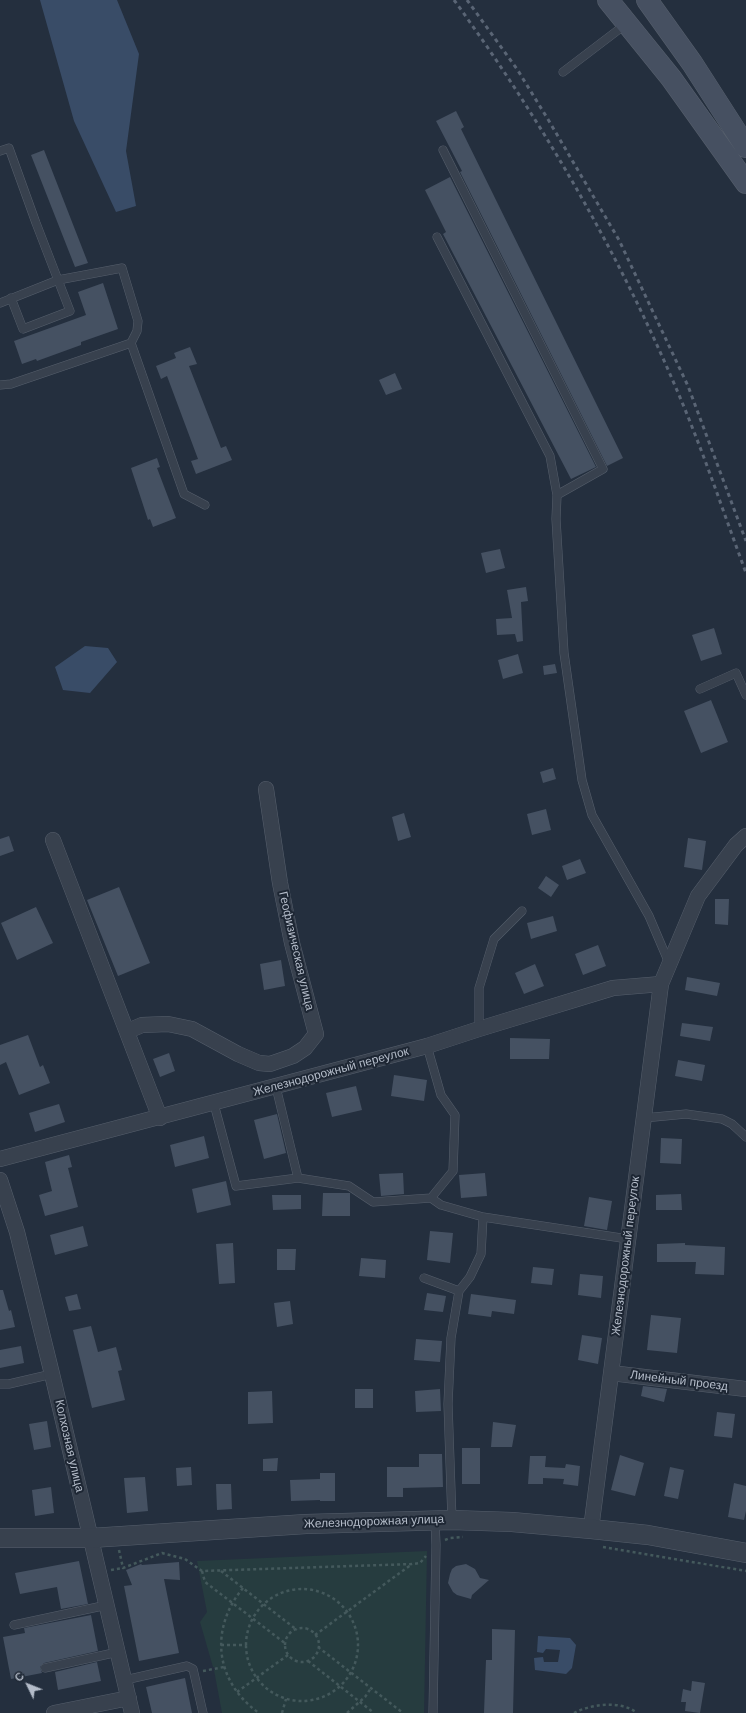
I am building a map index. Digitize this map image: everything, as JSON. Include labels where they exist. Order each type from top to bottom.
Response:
[{"type":"main road","points":[[608,0],[671,78],[746,183]]},
{"type":"main road","points":[[647,0],[692,63],[746,147]]},
{"type":"street","name":"Геофизическая улица","points":[[266,789],[280,883],[292,944],[316,1034],[305,1048],[293,1056],[270,1064]]},
{"type":"street","name":"Железнодорожный переулок","points":[[592,1529],[661,984],[698,896],[736,845],[746,836]]},
{"type":"street","points":[[53,840],[128,1031],[160,1118]]},
{"type":"street","name":"Железнодорожный переулок","points":[[0,1159],[214,1104],[427,1046],[613,988],[661,984]]},
{"type":"street","points":[[128,1031],[142,1026],[168,1024],[192,1029],[238,1054],[259,1063],[270,1064],[276,1087]]},
{"type":"street","name":"Колхозная улица","points":[[0,1180],[17,1232],[132,1713]]},
{"type":"street","name":"Линейный проезд","points":[[611,1373],[746,1389]]},
{"type":"street","name":"Железнодорожная улица","points":[[0,1538],[91,1538],[306,1524],[443,1520],[512,1522],[648,1535],[746,1553]]},
{"type":"street","points":[[54,1713],[129,1698]]},
{"type":"lane","points":[[563,72],[627,23]]},
{"type":"lane","points":[[0,151],[9,148],[70,310],[23,329],[11,298]]},
{"type":"lane","points":[[443,150],[603,469],[557,495]]},
{"type":"lane","points":[[436,237],[550,456],[557,495],[556,519],[564,653],[582,780],[592,815],[649,916],[670,963]]},
{"type":"lane","points":[[0,303],[58,280],[122,268],[138,321],[137,331],[131,343],[11,384],[0,385]]},
{"type":"lane","points":[[131,343],[184,494],[205,505]]},
{"type":"lane","points":[[700,689],[736,673],[746,694]]},
{"type":"lane","points":[[479,1029],[478,988],[494,939],[522,911]]},
{"type":"lane","points":[[427,1046],[441,1095],[455,1115],[453,1172],[431,1198]]},
{"type":"lane","points":[[276,1087],[298,1178]]},
{"type":"lane","points":[[214,1104],[236,1186],[298,1178],[349,1186],[373,1202],[431,1198],[441,1205],[483,1217],[628,1239]]},
{"type":"lane","points":[[644,1118],[686,1114],[722,1118],[732,1124],[746,1137]]},
{"type":"lane","points":[[433,1713],[436,1545],[443,1520],[451,1338],[459,1291],[470,1277],[481,1254],[483,1217]]},
{"type":"lane","points":[[424,1278],[459,1291]]},
{"type":"lane","points":[[0,1384],[9,1384],[52,1374]]},
{"type":"lane","points":[[14,1625],[107,1605]]},
{"type":"lane","points":[[45,1668],[118,1652]]},
{"type":"lane","points":[[125,1680],[187,1666],[190,1667],[193,1669],[203,1713]]},
{"type":"path","points":[[436,1545],[450,1538],[465,1537]]},
{"type":"path","points":[[600,1547],[746,1571]]},
{"type":"path","points":[[286,1644],[205,1582],[202,1572],[420,1563]]},
{"type":"path","points":[[315,1635],[412,1564]]},
{"type":"path","points":[[221,1571],[297,1630]]},
{"type":"path","points":[[244,1588],[232,1603],[225,1619],[221,1645],[224,1666],[228,1678],[237,1692],[250,1707],[259,1713]]},
{"type":"path","points":[[290,1590],[310,1590],[329,1596],[347,1612],[354,1626],[358,1646],[357,1656],[351,1672],[339,1686],[326,1695],[317,1699],[306,1701],[286,1699],[267,1689],[257,1678],[249,1663],[246,1645],[248,1631],[253,1619],[264,1604],[272,1598],[290,1590]]},
{"type":"path","points":[[305,1629],[315,1635],[318,1640],[318,1647],[314,1657],[307,1661],[298,1662],[288,1655],[286,1644],[289,1635],[297,1630],[305,1629]]},
{"type":"path","points":[[221,1645],[246,1645]]},
{"type":"path","points":[[318,1647],[403,1713]]},
{"type":"path","points":[[237,1692],[288,1655]]},
{"type":"path","points":[[307,1661],[374,1713]]},
{"type":"path","points":[[347,1713],[360,1702],[371,1688]]},
{"type":"path","points":[[282,1713],[286,1699]]},
{"type":"path","points":[[574,1713],[591,1707],[614,1704],[634,1710],[637,1713]]},
{"type":"green space","points":[[427,1551],[424,1713],[222,1713],[214,1670],[218,1669],[217,1667],[213,1667],[200,1622],[207,1612],[197,1561]]},
{"type":"water","points":[[40,0],[117,0],[139,54],[126,151],[136,206],[116,212],[74,121]]},
{"type":"water","points":[[85,646],[108,648],[117,662],[90,693],[63,690],[55,667]]},
{"type":"water","points":[[538,1636],[570,1638],[576,1645],[572,1668],[566,1674],[535,1670],[534,1658],[543,1657],[544,1662],[558,1662],[560,1650],[546,1649],[543,1653],[537,1652]]},
{"type":"building","points":[[456,111],[464,127],[461,129],[623,458],[607,466],[436,121]]},
{"type":"building","points":[[44,150],[88,263],[75,267],[31,155]]},
{"type":"building","points":[[450,177],[596,467],[571,479],[443,234],[446,232],[425,190]]},
{"type":"building","points":[[103,283],[118,329],[81,342],[81,345],[37,361],[36,359],[22,364],[14,341],[86,315],[78,292]]},
{"type":"building","points":[[190,347],[197,364],[189,366],[221,448],[226,446],[232,460],[196,474],[191,461],[198,459],[167,376],[161,379],[156,366],[176,358],[174,353]]},
{"type":"building","points":[[395,373],[402,389],[386,395],[379,380]]},
{"type":"building","points":[[157,458],[160,467],[157,468],[176,518],[153,527],[150,519],[148,520],[131,468]]},
{"type":"building","points":[[500,549],[505,568],[486,573],[481,553]]},
{"type":"building","points":[[526,587],[528,601],[521,602],[523,641],[517,642],[515,634],[497,635],[496,619],[512,618],[507,590]]},
{"type":"building","points":[[714,628],[722,654],[701,661],[692,635]]},
{"type":"building","points":[[518,654],[523,673],[503,679],[498,660]]},
{"type":"building","points":[[555,664],[557,673],[544,675],[543,666]]},
{"type":"building","points":[[711,700],[728,742],[701,753],[684,711]]},
{"type":"building","points":[[553,768],[556,779],[543,783],[540,772]]},
{"type":"building","points":[[546,809],[551,830],[532,835],[527,814]]},
{"type":"building","points":[[404,813],[411,837],[398,841],[392,817]]},
{"type":"building","points":[[9,836],[14,851],[0,856],[0,839]]},
{"type":"building","points":[[688,838],[706,841],[702,870],[684,867]]},
{"type":"building","points":[[580,859],[586,873],[567,880],[562,866]]},
{"type":"building","points":[[546,876],[559,885],[551,897],[538,888]]},
{"type":"building","points":[[119,887],[150,963],[118,976],[87,900]]},
{"type":"building","points":[[715,899],[729,899],[728,925],[715,924]]},
{"type":"building","points":[[36,907],[53,943],[17,960],[1,923]]},
{"type":"building","points":[[553,916],[557,931],[531,939],[527,923]]},
{"type":"building","points":[[598,945],[606,966],[583,975],[575,954]]},
{"type":"building","points":[[281,960],[285,986],[264,990],[260,964]]},
{"type":"building","points":[[535,964],[544,986],[524,994],[515,973]]},
{"type":"building","points":[[687,977],[720,983],[717,996],[685,990]]},
{"type":"building","points":[[682,1023],[713,1027],[710,1041],[680,1036]]},
{"type":"building","points":[[28,1035],[40,1067],[43,1065],[50,1083],[19,1095],[6,1062],[0,1065],[0,1045]]},
{"type":"building","points":[[510,1038],[550,1039],[549,1059],[510,1059]]},
{"type":"building","points":[[169,1053],[175,1071],[160,1077],[153,1059]]},
{"type":"building","points":[[678,1060],[705,1065],[702,1081],[675,1076]]},
{"type":"building","points":[[394,1075],[427,1080],[424,1101],[391,1096]]},
{"type":"building","points":[[356,1086],[362,1110],[332,1117],[326,1093]]},
{"type":"building","points":[[59,1104],[65,1122],[35,1132],[29,1113]]},
{"type":"building","points":[[277,1114],[286,1153],[264,1159],[254,1120]]},
{"type":"building","points":[[204,1136],[209,1158],[175,1167],[170,1145]]},
{"type":"building","points":[[661,1138],[682,1139],[681,1164],[660,1163]]},
{"type":"building","points":[[69,1155],[72,1167],[68,1168],[78,1207],[45,1216],[39,1195],[52,1191],[45,1162]]},
{"type":"building","points":[[403,1173],[404,1194],[381,1196],[379,1174]]},
{"type":"building","points":[[485,1173],[487,1196],[461,1198],[459,1175]]},
{"type":"building","points":[[226,1181],[231,1205],[197,1213],[192,1189]]},
{"type":"building","points":[[323,1193],[350,1193],[350,1216],[322,1216]]},
{"type":"building","points":[[681,1194],[682,1210],[656,1210],[656,1195]]},
{"type":"building","points":[[272,1195],[301,1195],[301,1209],[273,1210]]},
{"type":"building","points":[[589,1197],[612,1201],[607,1230],[584,1226]]},
{"type":"building","points":[[83,1226],[88,1246],[55,1255],[50,1235]]},
{"type":"building","points":[[430,1231],[453,1233],[450,1263],[427,1260]]},
{"type":"building","points":[[233,1243],[235,1283],[219,1284],[216,1244]]},
{"type":"building","points":[[685,1243],[685,1245],[725,1247],[724,1275],[695,1274],[696,1262],[657,1262],[657,1244]]},
{"type":"building","points":[[277,1249],[296,1249],[295,1270],[277,1270]]},
{"type":"building","points":[[361,1258],[386,1260],[385,1278],[359,1276]]},
{"type":"building","points":[[533,1267],[554,1269],[552,1285],[531,1283]]},
{"type":"building","points":[[580,1274],[603,1276],[601,1298],[578,1295]]},
{"type":"building","points":[[0,1290],[3,1290],[9,1311],[11,1310],[15,1327],[0,1330]]},
{"type":"building","points":[[427,1293],[446,1296],[443,1312],[424,1310]]},
{"type":"building","points":[[77,1294],[81,1309],[69,1311],[65,1297]]},
{"type":"building","points":[[471,1294],[516,1300],[514,1314],[492,1311],[491,1317],[468,1314]]},
{"type":"building","points":[[290,1301],[293,1324],[277,1327],[274,1303]]},
{"type":"building","points":[[651,1315],[681,1318],[677,1353],[647,1350]]},
{"type":"building","points":[[91,1326],[98,1352],[116,1347],[122,1370],[118,1371],[125,1400],[92,1408],[73,1330]]},
{"type":"building","points":[[582,1335],[602,1338],[598,1364],[578,1360]]},
{"type":"building","points":[[416,1339],[442,1341],[440,1362],[414,1360]]},
{"type":"building","points":[[21,1346],[24,1363],[0,1368],[0,1350]]},
{"type":"building","points":[[643,1386],[667,1389],[664,1402],[641,1396]]},
{"type":"building","points":[[355,1389],[373,1389],[373,1408],[355,1408]]},
{"type":"building","points":[[440,1389],[441,1411],[416,1412],[415,1391]]},
{"type":"building","points":[[272,1391],[273,1423],[248,1424],[248,1392]]},
{"type":"building","points":[[717,1412],[735,1414],[732,1438],[714,1436]]},
{"type":"building","points":[[47,1421],[51,1447],[34,1450],[29,1424]]},
{"type":"building","points":[[493,1422],[516,1425],[512,1447],[491,1447]]},
{"type":"building","points":[[462,1448],[480,1448],[480,1484],[462,1484]]},
{"type":"building","points":[[419,1454],[442,1454],[443,1487],[403,1488],[403,1497],[387,1497],[387,1467],[419,1467]]},
{"type":"building","points":[[620,1455],[644,1463],[635,1496],[611,1490]]},
{"type":"building","points":[[530,1456],[546,1456],[545,1467],[565,1468],[566,1464],[580,1466],[578,1486],[563,1484],[564,1479],[543,1478],[543,1484],[528,1484]]},
{"type":"building","points":[[278,1458],[277,1471],[263,1471],[263,1459]]},
{"type":"building","points":[[191,1467],[192,1485],[177,1486],[176,1468]]},
{"type":"building","points":[[670,1467],[684,1470],[678,1499],[664,1496]]},
{"type":"building","points":[[320,1473],[335,1473],[335,1501],[291,1501],[290,1480],[320,1479]]},
{"type":"building","points":[[145,1477],[148,1511],[127,1513],[124,1478]]},
{"type":"building","points":[[734,1483],[746,1486],[746,1511],[744,1520],[728,1517]]},
{"type":"building","points":[[216,1484],[231,1484],[232,1509],[217,1510]]},
{"type":"building","points":[[51,1487],[54,1513],[35,1516],[32,1490]]},
{"type":"building","points":[[79,1561],[88,1604],[61,1609],[57,1587],[20,1594],[15,1573]]},
{"type":"building","points":[[179,1562],[180,1580],[164,1579],[179,1653],[139,1661],[124,1586],[132,1585],[126,1570],[141,1564]]},
{"type":"building","points":[[466,1564],[475,1569],[480,1578],[489,1580],[472,1595],[471,1599],[457,1595],[453,1592],[448,1583],[452,1569],[456,1566]]},
{"type":"building","points":[[91,1615],[98,1651],[44,1663],[40,1667],[42,1673],[11,1679],[3,1637],[25,1633],[24,1628]]},
{"type":"building","points":[[492,1629],[515,1630],[513,1713],[484,1713],[486,1660],[492,1660]]},
{"type":"building","points":[[97,1662],[101,1681],[58,1690],[55,1672]]},
{"type":"building","points":[[185,1678],[192,1713],[152,1713],[146,1687]]},
{"type":"building","points":[[692,1681],[705,1683],[700,1713],[685,1711],[686,1702],[681,1702],[683,1689],[691,1691]]},
{"type":"railway","points":[[454,0],[518,92],[576,188],[629,286],[686,411],[746,573]]},
{"type":"railway","points":[[467,0],[517,69],[619,240],[688,386],[746,541]]}]
